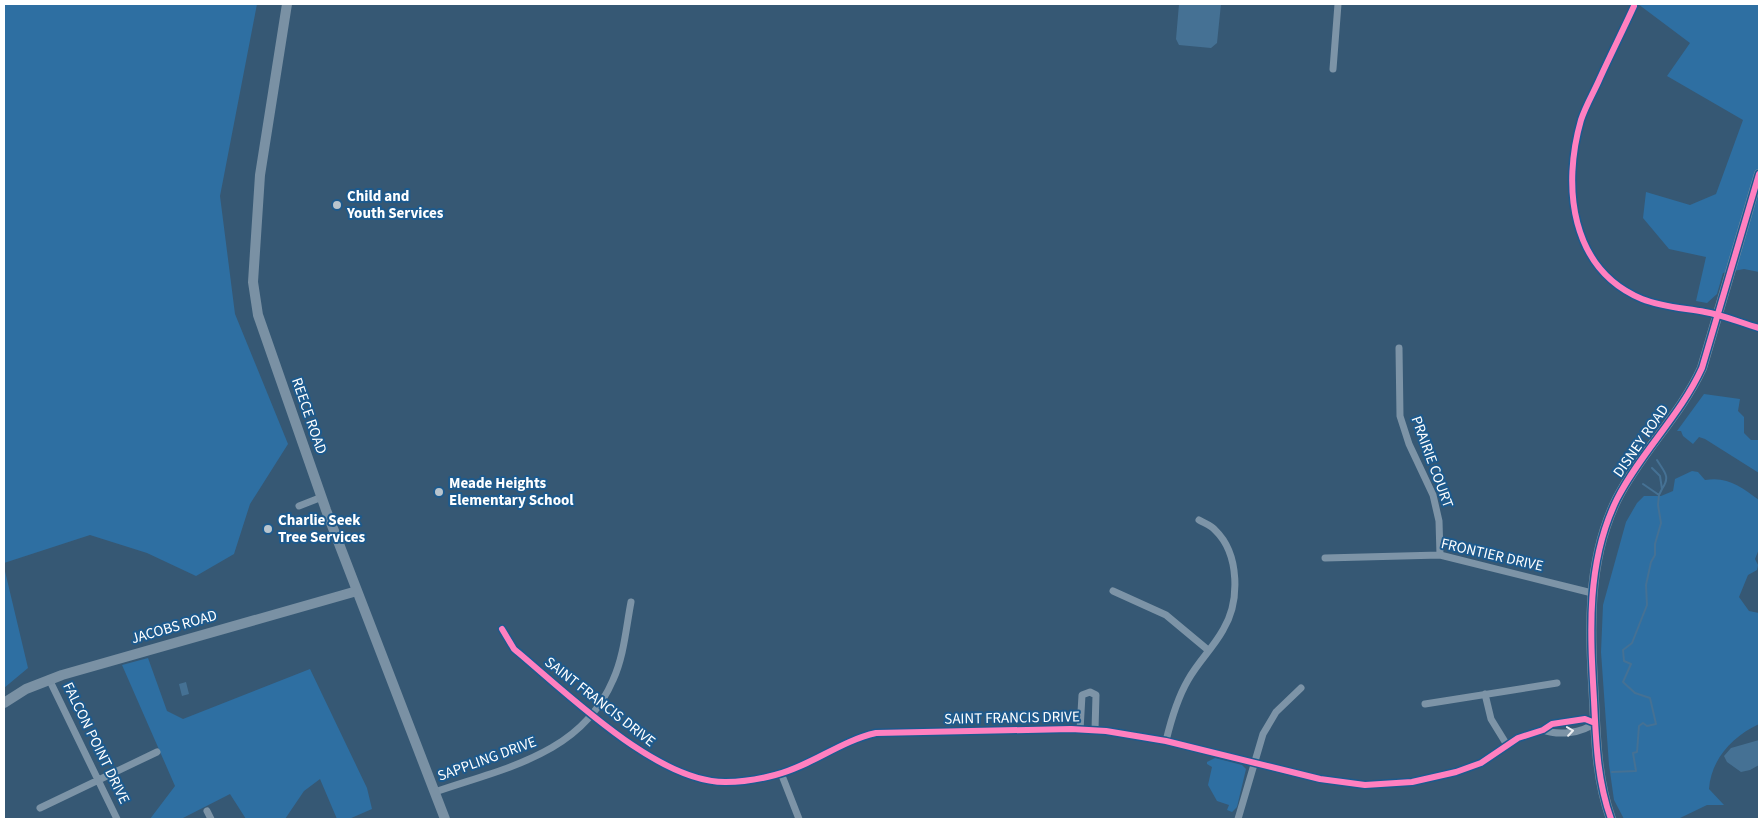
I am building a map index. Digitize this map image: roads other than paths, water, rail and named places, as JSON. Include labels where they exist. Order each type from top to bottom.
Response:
[{"type":"street","name":"REECE ROAD","points":[[287,4],[260,175],[253,282],[264,335],[357,591],[445,819]]},
{"type":"street","points":[[1334,69],[1338,4]]},
{"type":"street","points":[[1634,6],[1581,121],[1571,188],[1574,217],[1593,258],[1606,274],[1633,294],[1662,306],[1719,316],[1759,328]]},
{"type":"street","name":"DISNEY ROAD","points":[[1611,819],[1600,782],[1590,631],[1592,593],[1600,546],[1617,500],[1641,460],[1692,387],[1706,357],[1759,174]]},
{"type":"street","name":"PRAIRIE COURT","points":[[1399,348],[1400,416],[1409,444],[1433,495],[1439,521],[1440,555]]},
{"type":"street","points":[[299,506],[322,497]]},
{"type":"street","points":[[1166,741],[1178,699],[1188,679],[1218,639],[1230,617],[1235,589],[1232,562],[1222,538],[1214,529],[1199,520]]},
{"type":"street","name":"FRONTIER DRIVE","points":[[1325,558],[1440,555],[1592,593]]},
{"type":"street","name":"JACOBS ROAD","points":[[4,703],[49,679],[357,591]]},
{"type":"street","points":[[1113,591],[1166,615],[1208,650]]},
{"type":"street","name":"SAPPLING DRIVE","points":[[435,792],[542,755],[578,731],[593,714],[607,693],[620,662],[631,602]]},
{"type":"street","name":"SAINT FRANCIS DRIVE","points":[[502,629],[514,649],[639,750],[680,772],[726,782],[781,773],[854,739],[876,733],[1095,730],[1166,741],[1334,782],[1383,785],[1434,778],[1471,768],[1530,733],[1543,730],[1553,734],[1587,729],[1595,723]]},
{"type":"street","name":"FALCON POINT DRIVE","points":[[49,679],[117,819]]},
{"type":"street","points":[[1426,704],[1557,683]]},
{"type":"street","points":[[1238,819],[1268,722],[1285,702],[1301,688]]},
{"type":"street","points":[[1080,730],[1082,695],[1090,692],[1096,695],[1095,730]]},
{"type":"street","points":[[1485,694],[1491,719],[1507,745]]},
{"type":"street","points":[[40,808],[157,752]]},
{"type":"street","points":[[781,773],[799,819]]},
{"type":"street","points":[[208,811],[211,819]]},
{"type":"waterway","points":[[1657,460],[1666,477],[1665,485],[1662,489]]},
{"type":"waterway","points":[[1652,468],[1660,476],[1662,489],[1659,495]]},
{"type":"waterway","points":[[1612,772],[1636,771],[1633,753],[1637,752],[1639,726],[1643,723],[1647,726],[1656,724],[1650,698],[1635,693],[1623,682],[1631,664],[1624,661],[1623,650],[1632,643],[1647,605],[1646,585],[1651,562],[1655,555],[1655,544],[1661,523],[1658,505],[1659,495],[1643,484]]},
{"type":"place","name":"Child and Youth Services","points":[[337,205]]},
{"type":"place","name":"Meade Heights Elementary School","points":[[439,492]]},
{"type":"place","name":"Charlie Seek Tree Services","points":[[268,529]]}]
